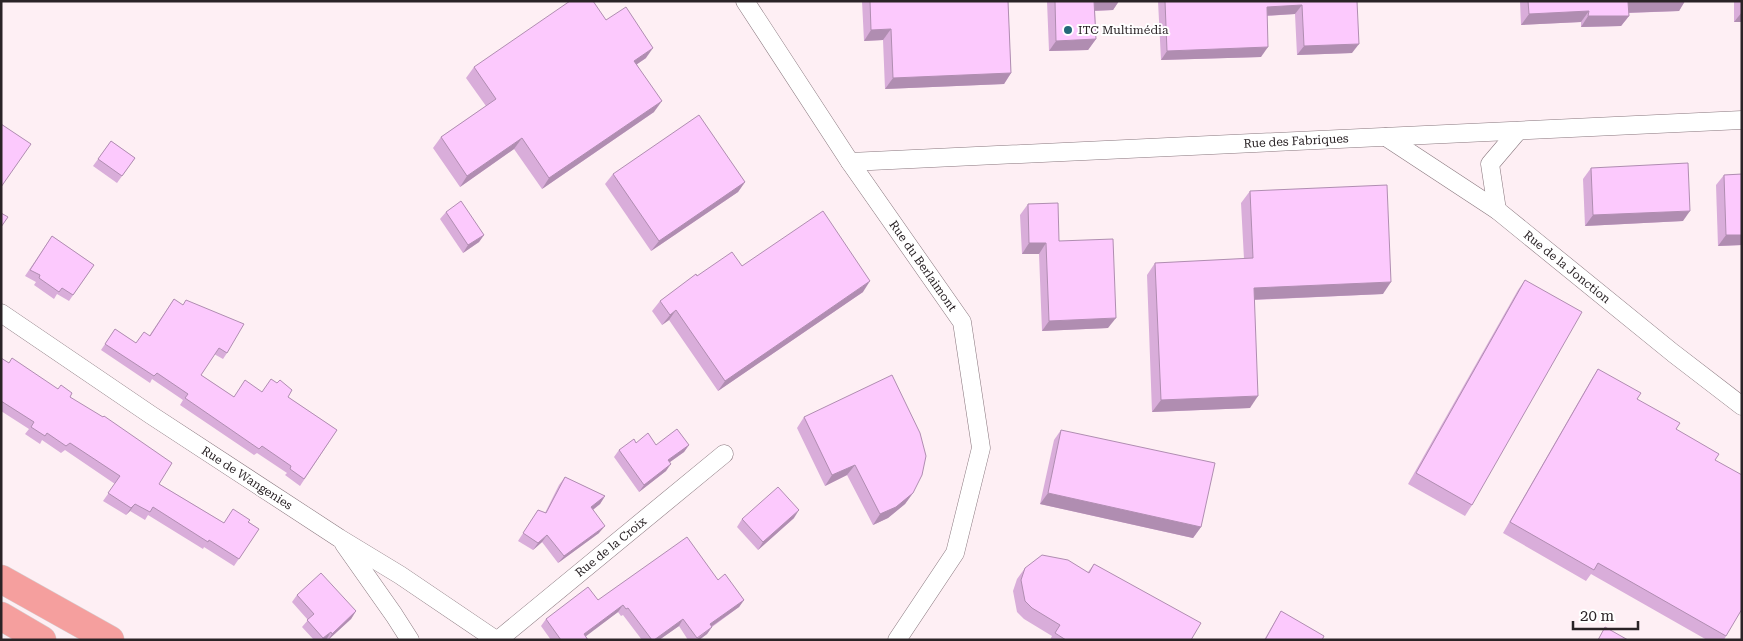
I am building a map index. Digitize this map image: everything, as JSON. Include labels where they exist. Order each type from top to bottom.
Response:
[{"type":"highway","points":[[1,579],[110,640]]},
{"type":"highway","points":[[1,616],[42,640]]},
{"type":"street","name":"Rue du Berlaimont","points":[[746,1],[850,162],[962,322],[981,448],[955,553],[905,638]]},
{"type":"street","name":"Rue des Fabriques","points":[[850,162],[1742,120]]},
{"type":"street","points":[[1496,210],[1490,164],[1518,132]]},
{"type":"street","name":"Rue de la Jonction","points":[[1386,136],[1496,210],[1673,354],[1742,406]]},
{"type":"street","name":"Rue de Wangenies","points":[[1,313],[152,415],[497,640]]},
{"type":"street","name":"Rue de la Croix","points":[[497,640],[724,454]]},
{"type":"street","points":[[339,538],[394,614],[410,640]]},
{"type":"building","points":[[570,1],[593,1],[606,20],[626,7],[653,48],[634,61],[662,101],[549,178],[522,138],[467,176],[441,137],[496,99],[474,67]]},
{"type":"building","points":[[870,1],[1008,1],[1011,73],[893,78],[891,29],[871,30]]},
{"type":"building","points":[[1055,1],[1094,1],[1096,39],[1056,41]]},
{"type":"building","points":[[1165,1],[1357,1],[1359,44],[1304,46],[1302,5],[1267,7],[1268,47],[1167,51]]},
{"type":"building","points":[[1528,1],[1652,1],[1628,2],[1629,16],[1588,16],[1589,11],[1529,14]]},
{"type":"building","points":[[699,115],[745,182],[659,241],[613,174]]},
{"type":"building","points":[[1,124],[31,144],[1,187]]},
{"type":"building","points":[[111,141],[135,158],[122,176],[98,159]]},
{"type":"building","points":[[1688,163],[1690,211],[1593,215],[1591,168]]},
{"type":"building","points":[[1742,174],[1742,235],[1726,235],[1724,175]]},
{"type":"building","points":[[1387,185],[1391,282],[1254,288],[1258,396],[1161,400],[1155,263],[1253,258],[1250,191]]},
{"type":"building","points":[[461,201],[484,235],[468,245],[446,212]]},
{"type":"building","points":[[1058,203],[1059,241],[1113,239],[1116,318],[1049,321],[1046,243],[1029,243],[1028,204]]},
{"type":"building","points":[[823,211],[870,281],[725,381],[676,310],[670,315],[660,301],[696,274],[697,276],[732,252],[742,266]]},
{"type":"building","points":[[1,213],[8,217],[1,227]]},
{"type":"building","points":[[52,236],[94,265],[73,295],[62,288],[59,292],[39,278],[40,275],[30,270]]},
{"type":"building","points":[[1525,280],[1582,312],[1472,505],[1416,473]]},
{"type":"building","points":[[174,299],[183,305],[186,300],[244,324],[227,353],[219,348],[201,375],[234,397],[245,380],[262,392],[271,379],[277,383],[280,380],[292,390],[288,397],[337,430],[304,479],[290,469],[291,466],[262,446],[259,449],[185,398],[188,394],[157,373],[154,376],[105,344],[115,329],[136,343],[144,332],[150,336]]},
{"type":"building","points":[[1,358],[9,363],[12,358],[58,389],[61,385],[72,393],[70,397],[104,416],[172,463],[159,484],[224,523],[233,509],[250,520],[248,522],[259,529],[239,559],[153,507],[150,512],[135,504],[131,508],[108,493],[120,476],[70,443],[66,446],[47,433],[45,436],[31,427],[34,422],[1,401]]},
{"type":"building","points":[[1598,369],[1641,393],[1637,399],[1680,423],[1676,429],[1719,454],[1715,460],[1742,475],[1742,609],[1726,636],[1598,563],[1594,570],[1510,522]]},
{"type":"building","points":[[892,375],[920,433],[926,456],[922,475],[913,493],[896,507],[880,514],[855,465],[832,475],[804,417]]},
{"type":"building","points":[[677,429],[689,445],[668,460],[671,464],[644,485],[619,450],[634,439],[636,443],[648,433],[656,445]]},
{"type":"building","points":[[1061,430],[1215,463],[1201,527],[1048,493]]},
{"type":"building","points":[[565,477],[605,496],[591,507],[605,526],[564,556],[547,535],[538,543],[523,533],[538,510],[546,513]]},
{"type":"building","points":[[778,487],[799,510],[763,542],[742,519]]},
{"type":"building","points":[[687,537],[718,580],[725,574],[744,600],[710,624],[712,627],[697,638],[683,619],[652,640],[628,608],[626,609],[623,605],[584,634],[588,640],[561,640],[546,619],[588,587],[598,600]]},
{"type":"building","points":[[1042,555],[1068,560],[1089,573],[1094,564],[1201,623],[1191,640],[1066,640],[1055,633],[1060,625],[1032,608],[1025,601],[1021,580],[1025,568]]},
{"type":"building","points":[[321,573],[356,611],[332,634],[331,632],[323,638],[307,620],[314,614],[297,595]]},
{"type":"building","points":[[1281,611],[1324,636],[1322,640],[1265,640]]},
{"type":"building","points":[[1605,627],[1628,640],[1598,640]]},
{"type":"place","name":"ITC Multimédia","points":[[1068,30]]}]
